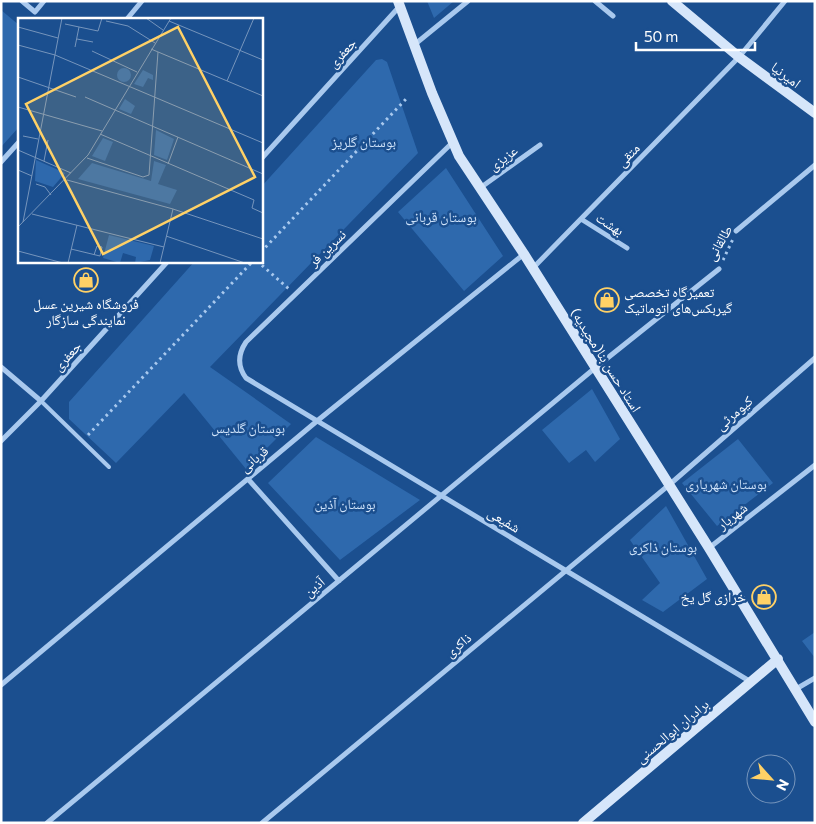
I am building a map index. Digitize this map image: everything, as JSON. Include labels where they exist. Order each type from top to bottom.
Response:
[{"type":"main road","name":"امیرنیا","points":[[672,1],[738,56],[815,113]]},
{"type":"main road","name":"استاد حسن بنا(مجیدیه)","points":[[399,4],[452,143],[459,156],[533,268],[669,484],[815,722]]},
{"type":"main road","name":"برادران ابوالحسنی","points":[[583,823],[778,659]]},
{"type":"street","points":[[22,1],[35,12],[44,1]]},
{"type":"street","points":[[128,18],[142,1]]},
{"type":"street","points":[[414,45],[468,1]]},
{"type":"street","points":[[595,1],[613,16]]},
{"type":"street","name":"متقی","points":[[533,268],[738,56],[784,1]]},
{"type":"street","name":"جعفری","points":[[262,158],[399,4]]},
{"type":"street","points":[[1,162],[18,143]]},
{"type":"street","name":"نسرین فر","points":[[246,378],[241,372],[239,361],[243,347],[452,143]]},
{"type":"street","name":"عزیزی","points":[[480,188],[540,146]]},
{"type":"street","name":"طالقانی","points":[[736,231],[815,165]]},
{"type":"street","name":"بهشت","points":[[581,219],[627,248]]},
{"type":"street","name":"قربانی","points":[[1,685],[317,421],[524,254]]},
{"type":"street","name":"جعفری","points":[[1,441],[41,402],[167,262]]},
{"type":"street","name":"طالقانی","points":[[595,368],[719,269]]},
{"type":"street","name":"کیومرثی","points":[[669,484],[815,358]]},
{"type":"street","points":[[1,367],[41,402]]},
{"type":"street","name":"آذین","points":[[47,823],[595,368]]},
{"type":"street","name":"شفیعی","points":[[246,378],[751,682]]},
{"type":"street","name":"شهریار","points":[[709,548],[815,465]]},
{"type":"street","points":[[248,479],[339,581]]},
{"type":"street","name":"ذاکری","points":[[262,823],[669,484]]},
{"type":"street","points":[[796,689],[815,678]]},
{"type":"lane","points":[[41,402],[109,467]]},
{"type":"path","points":[[262,251],[406,100]]},
{"type":"path","name":"طالقانی","points":[[719,269],[736,231]]},
{"type":"path","points":[[82,441],[252,262]]},
{"type":"path","points":[[258,262],[295,295]]},
{"type":"green space","points":[[427,1],[454,1],[434,18]]},
{"type":"green space","points":[[1,10],[18,24],[18,128],[1,147]]},
{"type":"green space","name":"بوستان گلریز","points":[[382,59],[387,62],[418,153],[210,367],[291,424],[246,469],[184,393],[116,463],[69,419],[69,402],[194,262],[262,262],[262,186],[376,60]]},
{"type":"green space","name":"بوستان قربانی","points":[[446,168],[503,256],[464,291],[398,212]]},
{"type":"green space","points":[[592,389],[620,439],[595,462],[586,450],[569,463],[542,430]]},
{"type":"green space","name":"بوستان آذین","points":[[316,437],[420,500],[340,560],[268,483]]},
{"type":"green space","name":"بوستان شهریاری","points":[[738,439],[773,483],[717,526],[682,483]]},
{"type":"green space","name":"بوستان ذاکری","points":[[666,506],[707,579],[663,612],[642,600],[660,583],[630,540]]},
{"type":"green space","points":[[815,632],[815,658],[802,641]]},
{"type":"place","name":"فروشگاه شیرین عسل نمایندگی سازگار","points":[[86,280]]},
{"type":"place","name":"تعمیرگاه تخصصی گیربکس‌های اتوماتیک","points":[[607,300]]},
{"type":"place","name":"خرازی گل یخ","points":[[764,597]]},
{"type":"park label","name":"بوستان گلدیس","points":[[248,428]]}]
